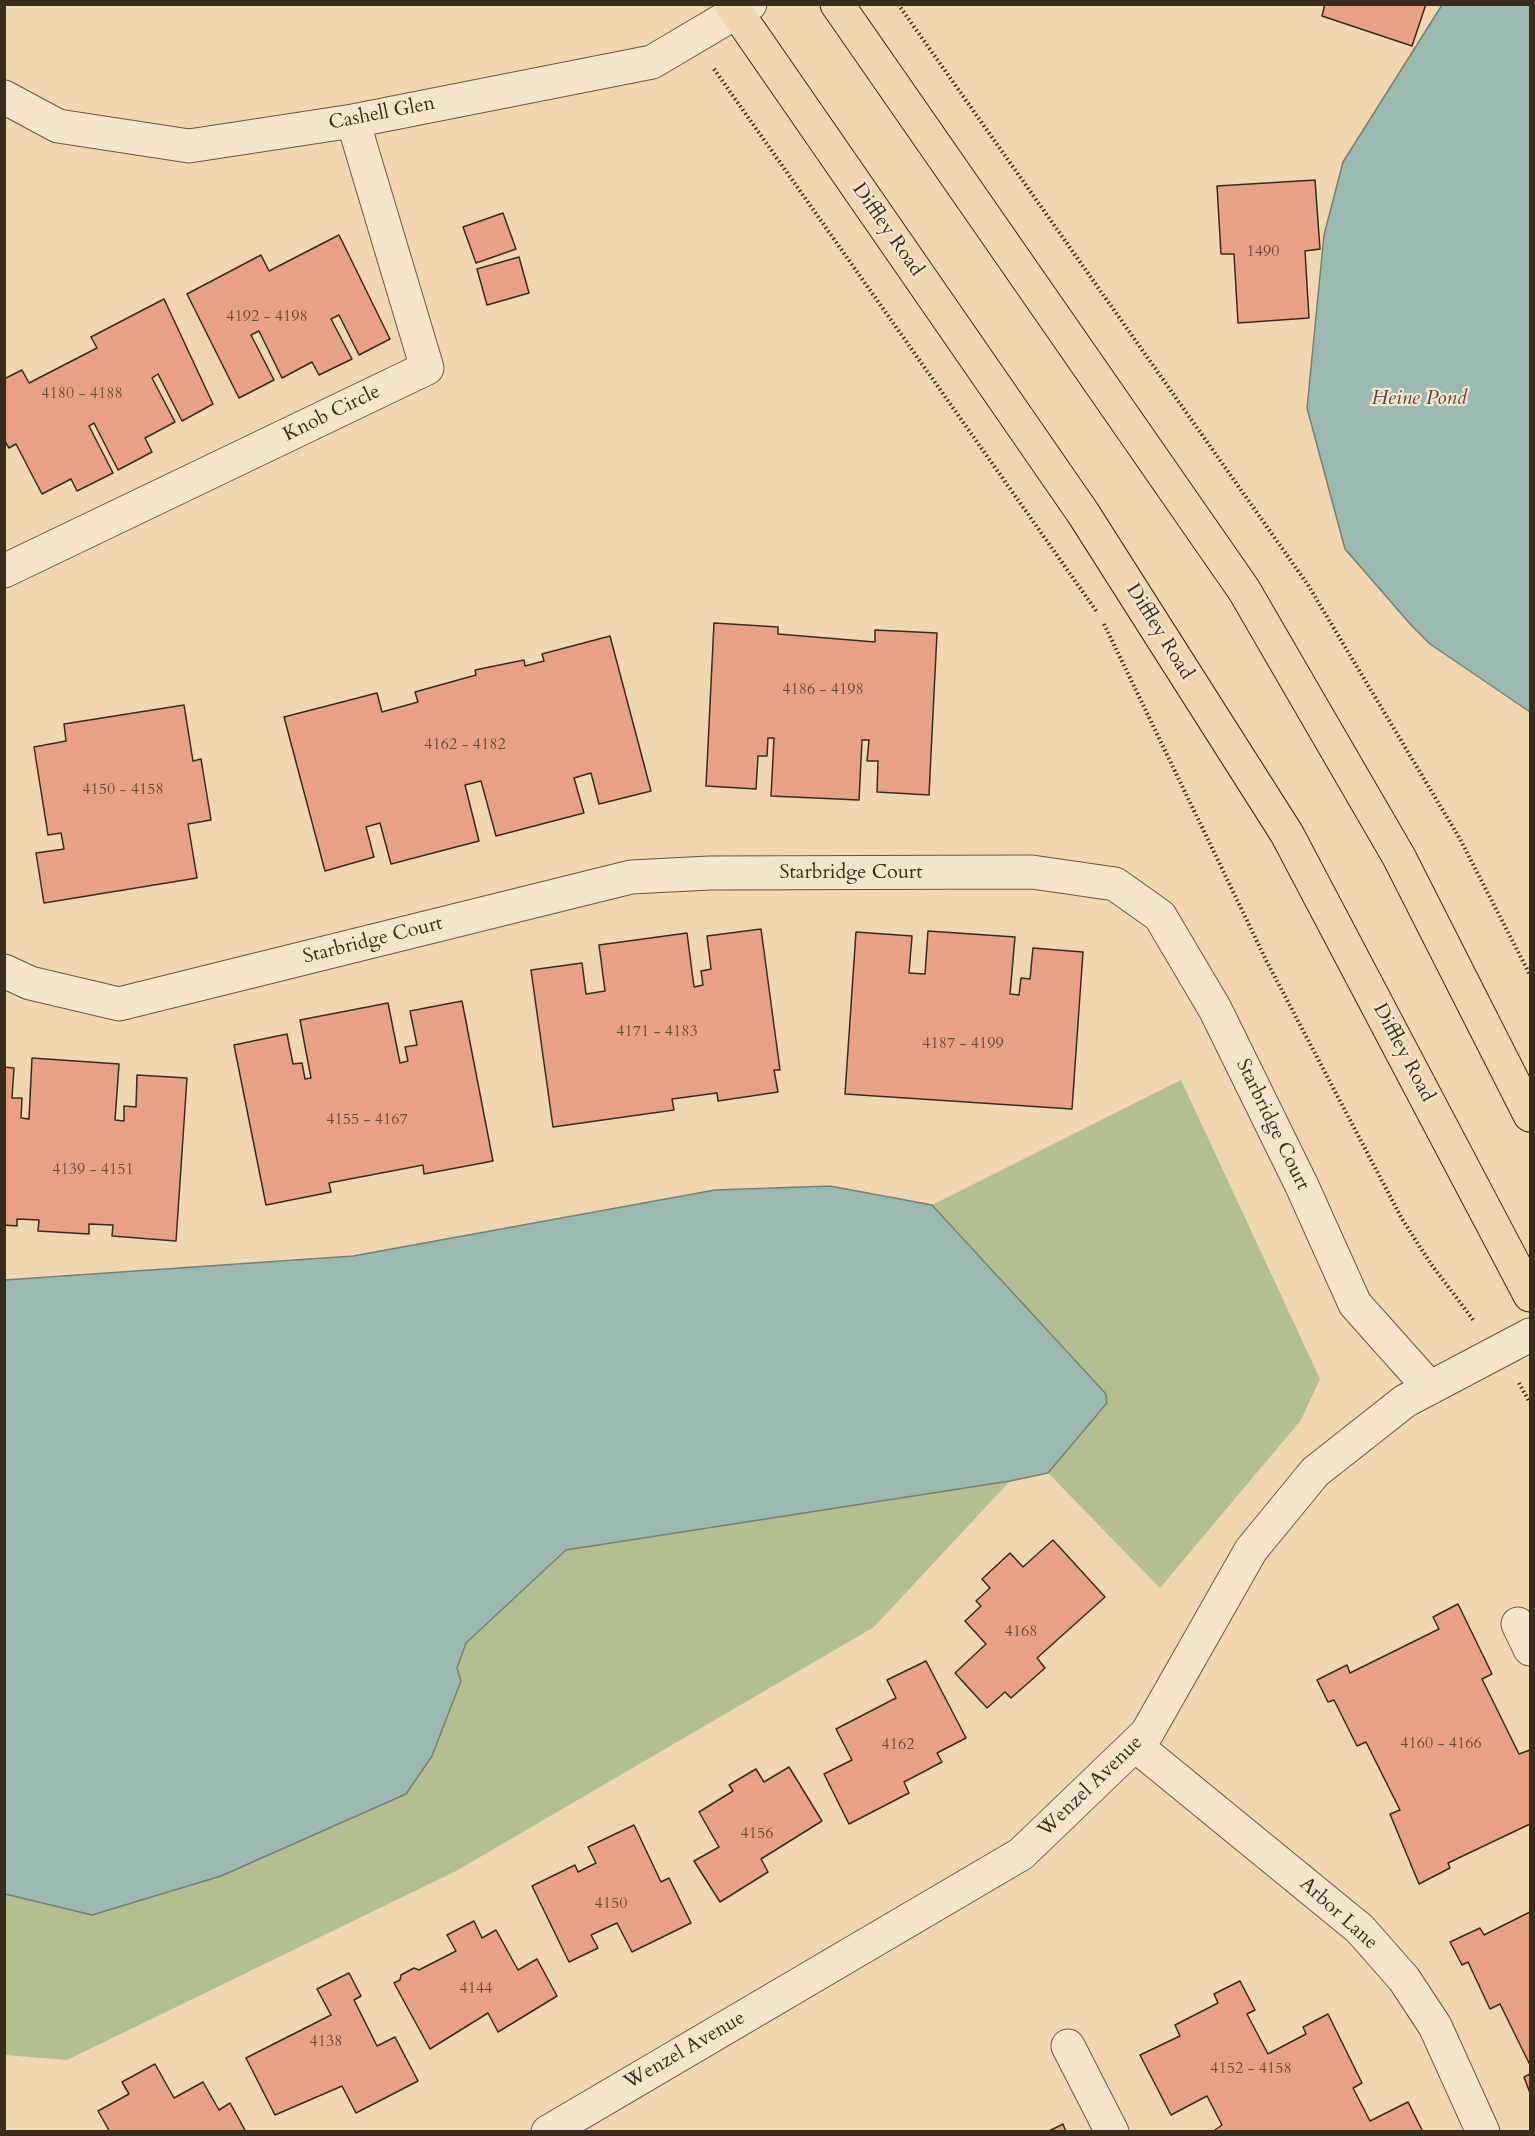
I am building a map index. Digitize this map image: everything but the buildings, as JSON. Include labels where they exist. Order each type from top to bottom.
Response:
[{"type":"main road","points":[[837,4],[1244,590],[1399,857],[1530,1114]]},
{"type":"main road","name":"Diffley Road","points":[[739,7],[1083,513],[1287,834],[1530,1294]]},
{"type":"street","name":"Cashell Glen","points":[[4,97],[58,126],[189,146],[353,121],[652,62],[739,7]]},
{"type":"street","name":"Knob Circle","points":[[4,571],[427,368],[353,121]]},
{"type":"street","name":"Starbridge Court","points":[[4,971],[30,983],[119,1004],[631,877],[710,873],[1032,872],[1115,884],[1160,916],[1215,1009],[1302,1186],[1355,1304],[1430,1388]]},
{"type":"street","name":"Wenzel Avenue","points":[[548,2132],[1021,1854],[1147,1733],[1251,1550],[1314,1472],[1405,1401],[1530,1335]]},
{"type":"street","name":"Arbor Lane","points":[[1135,1745],[1360,1929],[1404,1979],[1435,2026],[1483,2132]]},
{"type":"street","points":[[1068,2046],[1112,2132]]},
{"type":"path","points":[[898,4],[1308,585],[1460,839],[1530,975]]},
{"type":"path","points":[[692,38],[1103,621],[1266,960],[1402,1219],[1431,1264],[1498,1352],[1530,1403]]},
{"type":"green space","points":[[1181,1080],[1320,1379],[1301,1420],[1160,1588],[1048,1473],[1107,1403],[1106,1394],[932,1205]]},
{"type":"green space","points":[[1010,1481],[874,1627],[456,1871],[67,2060],[5,2055],[4,1894],[92,1915],[457,1668],[466,1643],[566,1550]]},
{"type":"water","name":"Heine Pond","points":[[1442,5],[1530,5],[1530,712],[1430,644],[1345,549],[1307,408],[1324,235],[1343,162]]},
{"type":"water","points":[[830,1186],[932,1205],[1106,1394],[1107,1403],[1048,1473],[1010,1481],[566,1550],[466,1643],[457,1668],[461,1681],[432,1756],[406,1794],[221,1876],[92,1915],[5,1894],[5,1280],[353,1256],[715,1190]]}]
